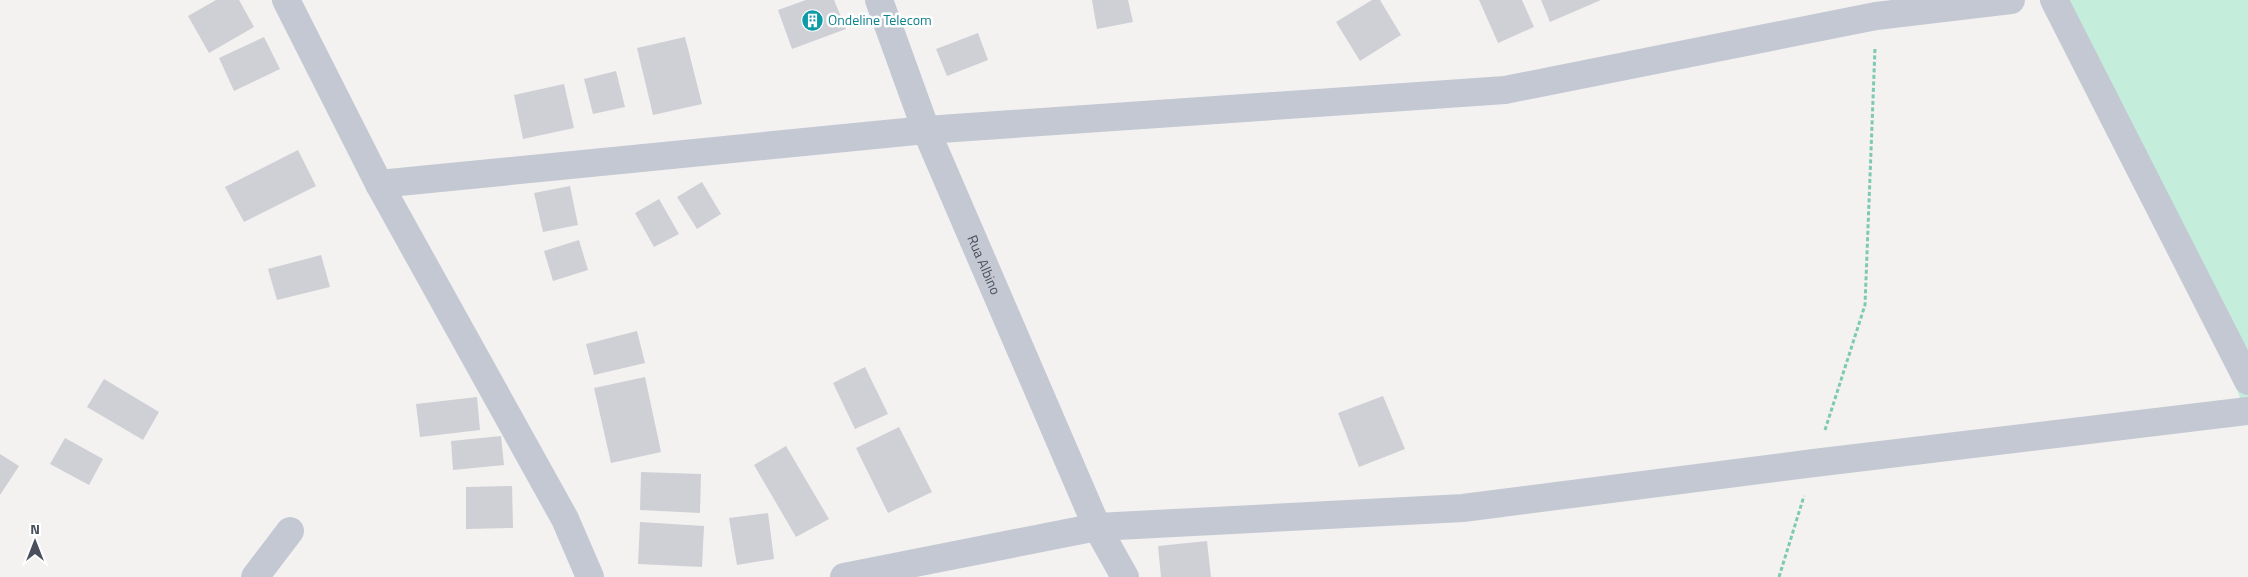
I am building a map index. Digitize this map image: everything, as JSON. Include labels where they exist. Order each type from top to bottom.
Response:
[{"type":"street","points":[[286,0],[379,184],[564,519],[590,577]]},
{"type":"street","name":"Rua Albino","points":[[879,0],[926,130],[1097,527],[1125,577]]},
{"type":"street","points":[[379,184],[926,130],[1505,90],[1876,16],[2011,0]]},
{"type":"street","points":[[2054,0],[2248,380]]},
{"type":"street","points":[[844,577],[890,572],[1097,527],[1463,508],[1814,463],[2248,412]]},
{"type":"street","points":[[255,577],[290,531]]},
{"type":"street","points":[[890,572],[936,577]]},
{"type":"path","points":[[1778,577],[1864,305],[1876,16]]},
{"type":"green space","points":[[2063,0],[2248,0],[2248,415]]},
{"type":"building","points":[[216,0],[239,0],[254,27],[209,53],[188,16]]},
{"type":"building","name":"Ondeline Telecom","points":[[806,0],[834,0],[846,29],[792,49],[778,10]]},
{"type":"building","points":[[1092,0],[1128,0],[1133,22],[1097,29]]},
{"type":"building","points":[[1372,0],[1380,0],[1401,35],[1360,61],[1336,22]]},
{"type":"building","points":[[1479,0],[1522,0],[1534,27],[1498,43]]},
{"type":"building","points":[[1541,0],[1601,0],[1550,22]]},
{"type":"building","points":[[978,33],[988,60],[947,76],[936,49]]},
{"type":"building","points":[[264,37],[280,69],[234,91],[219,58]]},
{"type":"building","points":[[685,37],[702,104],[653,115],[637,48]]},
{"type":"building","points":[[616,71],[625,107],[593,114],[584,79]]},
{"type":"building","points":[[564,84],[574,128],[523,139],[514,95]]},
{"type":"building","points":[[298,150],[316,186],[244,222],[225,187]]},
{"type":"building","points":[[702,182],[721,214],[697,229],[677,197]]},
{"type":"building","points":[[570,186],[578,225],[543,232],[534,193]]},
{"type":"building","points":[[659,199],[679,234],[654,247],[635,213]]},
{"type":"building","points":[[579,240],[588,270],[553,281],[544,251]]},
{"type":"building","points":[[321,255],[330,287],[277,300],[268,269]]},
{"type":"building","points":[[637,331],[645,363],[594,375],[586,344]]},
{"type":"building","points":[[865,367],[888,414],[855,429],[833,383]]},
{"type":"building","points":[[645,377],[661,452],[611,463],[594,388]]},
{"type":"building","points":[[104,379],[159,412],[143,440],[87,407]]},
{"type":"building","points":[[1383,396],[1405,449],[1359,467],[1338,413]]},
{"type":"building","points":[[477,397],[480,430],[420,437],[416,404]]},
{"type":"building","points":[[899,427],[932,492],[888,513],[856,448]]},
{"type":"building","points":[[501,436],[504,465],[453,470],[451,441]]},
{"type":"building","points":[[65,438],[103,459],[89,485],[50,464]]},
{"type":"building","points":[[786,446],[829,519],[796,537],[754,465]]},
{"type":"building","points":[[0,454],[19,466],[0,495]]},
{"type":"building","points":[[641,472],[701,474],[700,513],[640,510]]},
{"type":"building","points":[[512,486],[513,528],[466,529],[466,487]]},
{"type":"building","points":[[768,513],[774,559],[737,565],[729,518]]},
{"type":"building","points":[[640,522],[704,526],[702,567],[638,564]]},
{"type":"building","points":[[1207,541],[1211,577],[1161,577],[1158,546]]},
{"type":"place","name":"Ondeline Telecom","points":[[812,20]]}]
